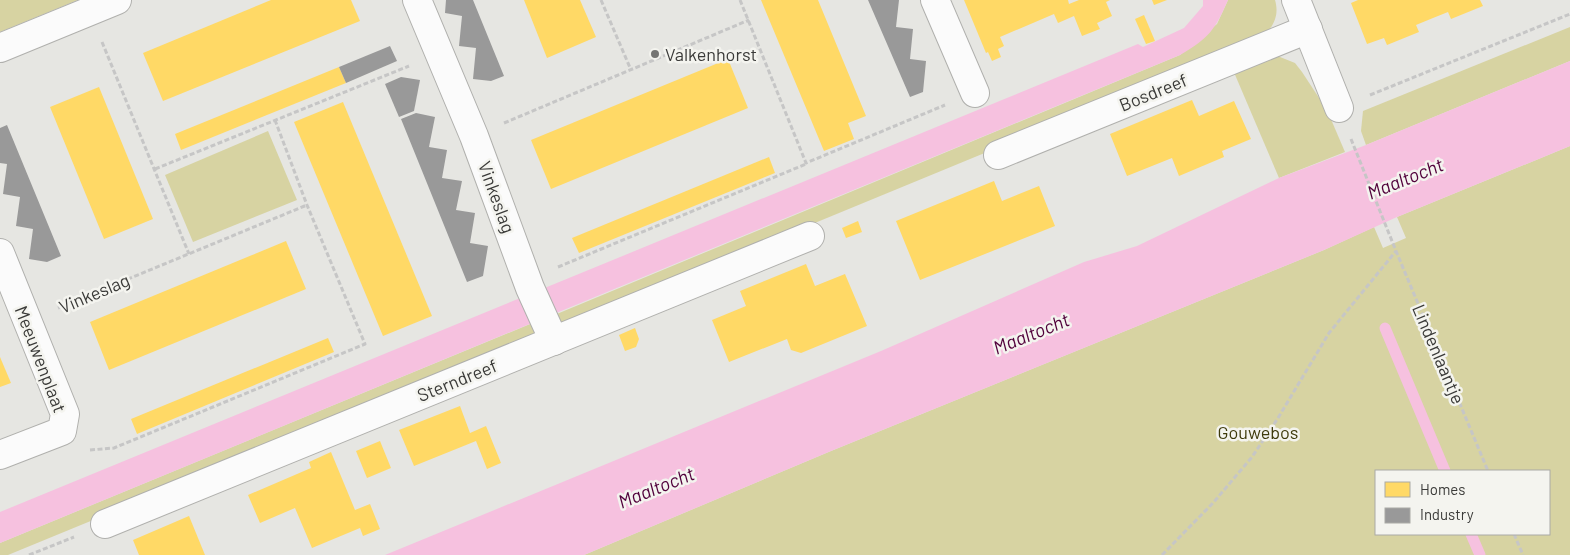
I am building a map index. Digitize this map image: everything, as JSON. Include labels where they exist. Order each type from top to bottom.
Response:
[{"type":"street","points":[[0,48],[117,0]]},
{"type":"street","name":"Vinkeslag","points":[[417,0],[474,136],[528,284],[550,333]]},
{"type":"street","points":[[935,0],[974,93]]},
{"type":"street","points":[[1296,0],[1339,108]]},
{"type":"street","name":"Bosdreef","points":[[998,155],[1308,29]]},
{"type":"street","name":"Sterndreef","points":[[105,524],[550,333],[810,236]]},
{"type":"street","name":"Meeuwenplaat","points":[[0,253],[65,414],[62,431],[0,455]]},
{"type":"path","points":[[601,0],[631,70]]},
{"type":"path","points":[[740,0],[806,164]]},
{"type":"path","points":[[90,11],[189,254]]},
{"type":"path","points":[[1339,108],[1570,14]]},
{"type":"path","points":[[474,136],[749,20]]},
{"type":"path","points":[[155,169],[439,54]]},
{"type":"path","points":[[528,284],[974,93]]},
{"type":"path","points":[[62,431],[84,450],[114,448],[365,344],[307,205],[275,120]]},
{"type":"path","name":"Lindenlaantje","points":[[1350,135],[1390,237],[1488,470]]},
{"type":"path","name":"Vinkeslag","points":[[28,321],[307,205]]},
{"type":"path","points":[[1162,555],[1214,503],[1252,457],[1278,418],[1329,333],[1396,251]]},
{"type":"path","points":[[29,555],[105,524]]},
{"type":"path","points":[[1514,535],[1523,555]]},
{"type":"green space","points":[[0,0],[78,0],[0,32]]},
{"type":"green space","points":[[1228,0],[1275,0],[1276,17],[1269,31],[1261,39],[560,328],[552,316],[1180,55],[1217,24]]},
{"type":"green space","points":[[1570,27],[1570,61],[1366,145],[1361,131],[1363,111]]},
{"type":"green space","points":[[1266,56],[1280,57],[1295,63],[1327,110],[1345,152],[1279,178],[1233,70]]},
{"type":"green space","points":[[268,131],[297,200],[193,242],[165,175]]},
{"type":"green space","name":"Gouwebos","points":[[1570,146],[1570,555],[584,555],[831,451],[1324,250],[1374,227],[1383,248],[1406,238],[1397,217]]},
{"type":"green space","points":[[535,322],[538,337],[8,555],[0,555],[0,543]]},
{"type":"water","points":[[1203,0],[1228,0],[1215,26],[1205,38],[1180,55],[0,543],[0,512],[1138,44],[1143,47],[1184,28],[1203,6]]},
{"type":"water","name":"Maaltocht","points":[[1570,61],[1570,146],[1397,217],[1324,250],[831,451],[584,555],[385,555],[881,351],[1084,262],[1137,246],[1279,178],[1366,145]]},
{"type":"building: Homes","points":[[271,0],[351,0],[360,21],[163,101],[143,53]]},
{"type":"building: Homes","points":[[524,0],[580,0],[596,37],[547,58]]},
{"type":"building: Homes","points":[[761,0],[818,0],[866,116],[848,123],[854,139],[824,151]]},
{"type":"building: Homes","points":[[964,0],[1068,0],[1069,4],[1079,0],[1110,0],[1106,2],[1112,16],[1097,23],[1100,29],[1082,36],[1074,16],[1058,23],[1054,14],[1000,37],[1004,46],[998,49],[1001,57],[992,61],[988,52],[986,53]]},
{"type":"building: Homes","points":[[1152,0],[1167,0],[1154,5]]},
{"type":"building: Homes","points":[[1358,0],[1480,0],[1483,6],[1451,19],[1448,12],[1433,18],[1416,25],[1419,32],[1387,45],[1384,38],[1367,44],[1351,3]]},
{"type":"building: Homes","points":[[1144,15],[1155,41],[1146,44],[1135,19]]},
{"type":"building: Homes","points":[[728,59],[748,108],[551,189],[531,140]]},
{"type":"building: Homes","points":[[339,67],[346,83],[181,150],[175,134]]},
{"type":"building: Homes","points":[[99,87],[153,219],[104,239],[50,107]]},
{"type":"building: Homes","points":[[1192,100],[1199,116],[1234,101],[1251,139],[1222,151],[1224,157],[1179,176],[1172,158],[1127,176],[1110,134]]},
{"type":"building: Homes","points":[[343,102],[432,316],[383,336],[294,122]]},
{"type":"building: Homes","points":[[769,157],[775,173],[579,253],[572,238]]},
{"type":"building: Homes","points":[[994,181],[1002,201],[1039,186],[1055,226],[920,280],[896,221]]},
{"type":"building: Homes","points":[[858,221],[862,232],[846,238],[842,228]]},
{"type":"building: Homes","points":[[286,241],[306,289],[109,370],[90,322]]},
{"type":"building: Homes","points":[[806,264],[815,286],[845,274],[867,326],[801,353],[791,350],[787,339],[729,362],[712,320],[746,306],[740,291]]},
{"type":"building: Homes","points":[[635,328],[639,339],[636,347],[625,351],[619,335]]},
{"type":"building: Homes","points":[[328,338],[334,352],[137,434],[131,419]]},
{"type":"building: Homes","points":[[0,357],[11,383],[0,387]]},
{"type":"building: Homes","points":[[460,406],[470,433],[486,426],[501,463],[487,469],[476,441],[414,466],[399,430]]},
{"type":"building: Homes","points":[[380,441],[391,468],[367,478],[356,451]]},
{"type":"building: Homes","points":[[331,452],[355,510],[370,504],[380,529],[363,536],[360,528],[312,548],[295,508],[260,523],[248,495],[311,468],[309,462]]},
{"type":"building: Homes","points":[[189,516],[205,555],[139,555],[133,540]]},
{"type":"building: Industry","points":[[446,0],[473,0],[504,76],[491,81],[473,79],[476,48],[459,46],[462,16],[445,13]]},
{"type":"building: Industry","points":[[868,0],[899,0],[896,27],[913,29],[910,59],[926,61],[923,92],[910,97]]},
{"type":"building: Industry","points":[[390,46],[397,61],[346,83],[339,67]]},
{"type":"building: Industry","points":[[401,77],[420,80],[414,111],[399,117],[385,84]]},
{"type":"building: Industry","points":[[416,113],[435,117],[429,147],[447,150],[442,178],[462,181],[456,210],[475,213],[470,243],[488,246],[483,276],[467,282],[401,119]]},
{"type":"building: Industry","points":[[7,125],[61,256],[47,262],[29,259],[33,229],[16,226],[20,197],[3,194],[7,164],[0,163],[0,128]]},
{"type":"waterway","points":[[1385,328],[1445,470]]},
{"type":"waterway","points":[[1471,535],[1480,555]]},
{"type":"place","name":"Valkenhorst","points":[[655,54]]}]
